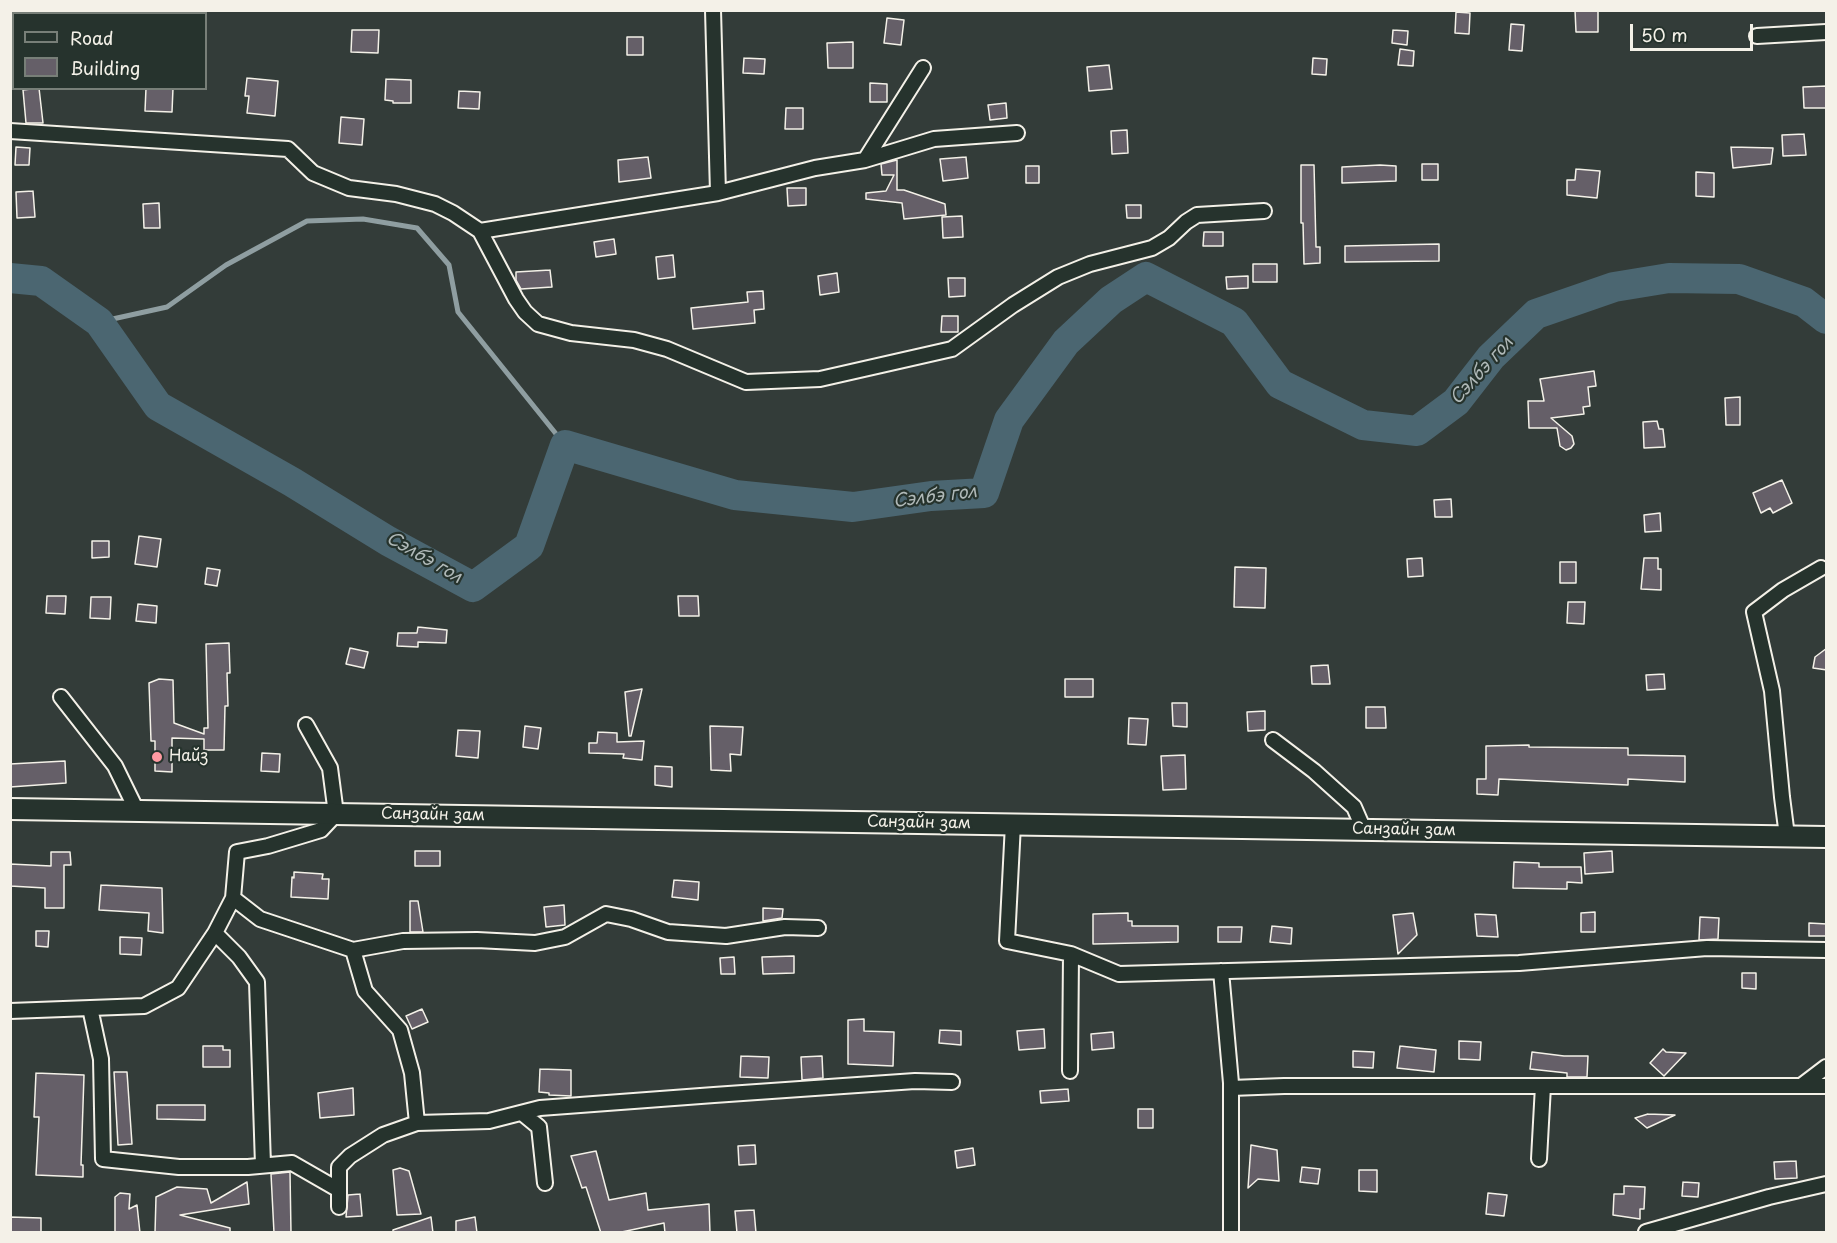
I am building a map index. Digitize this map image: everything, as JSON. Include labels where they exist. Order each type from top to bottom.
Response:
[{"type":"main road","name":"Санзайн зам","points":[[10,809],[1827,837]]},
{"type":"street","points":[[713,10],[718,193]]},
{"type":"street","points":[[1757,36],[1827,32]]},
{"type":"street","points":[[865,160],[923,68]]},
{"type":"street","points":[[10,131],[288,149],[313,173],[349,188],[396,194],[435,204],[480,231],[516,299],[525,312],[538,324],[571,333],[634,340],[667,349],[746,382],[820,379],[952,349],[1013,305],[1058,277],[1090,264],[1152,248],[1169,238],[1197,215],[1264,210]]},
{"type":"street","points":[[480,231],[718,193],[815,168],[865,160],[934,139],[1017,133]]},
{"type":"street","points":[[1787,836],[1772,690],[1754,612],[1783,590],[1825,569]]},
{"type":"street","points":[[61,697],[115,766],[137,811]]},
{"type":"street","points":[[10,1011],[144,1006],[178,988],[215,933],[233,898],[237,852],[268,846],[321,830],[336,814],[330,768],[306,725]]},
{"type":"street","points":[[1273,740],[1314,771],[1354,807],[1364,830]]},
{"type":"street","points":[[1013,824],[1007,941],[1071,954],[1119,974],[1519,963],[1707,948],[1827,950]]},
{"type":"street","points":[[233,898],[260,919],[353,950],[403,941],[477,940],[535,943],[565,938],[606,914],[631,919],[668,932],[692,934],[726,936],[784,927],[818,928]]},
{"type":"street","points":[[215,933],[239,957],[257,982],[263,1165]]},
{"type":"street","points":[[353,950],[364,992],[400,1030],[412,1073],[417,1123]]},
{"type":"street","points":[[1070,1071],[1071,954]]},
{"type":"street","points":[[1221,971],[1231,1088],[1231,1233]]},
{"type":"street","points":[[90,1008],[101,1059],[103,1159],[179,1167],[248,1167],[292,1163],[339,1190]]},
{"type":"street","points":[[1801,1086],[1827,1067]]},
{"type":"street","points":[[339,1207],[339,1167],[350,1156],[383,1135],[417,1123],[489,1121],[540,1108],[915,1081],[952,1082]]},
{"type":"street","points":[[1231,1088],[1284,1086],[1827,1086]]},
{"type":"street","points":[[1539,1159],[1543,1086]]},
{"type":"street","points":[[522,1113],[539,1127],[545,1183]]},
{"type":"street","points":[[1646,1233],[1768,1197],[1827,1184]]},
{"type":"building","points":[[1575,10],[1598,10],[1598,32],[1576,32]]},
{"type":"building","points":[[1456,12],[1470,13],[1469,34],[1455,33]]},
{"type":"building","points":[[887,18],[904,20],[901,45],[884,43]]},
{"type":"building","points":[[1511,24],[1524,25],[1522,51],[1509,50]]},
{"type":"building","points":[[352,30],[379,30],[378,53],[351,52]]},
{"type":"building","points":[[1393,30],[1408,31],[1407,45],[1392,43]]},
{"type":"building","points":[[627,37],[643,37],[643,55],[627,55]]},
{"type":"building","points":[[853,42],[853,68],[828,68],[827,43]]},
{"type":"building","points":[[1400,49],[1414,51],[1413,66],[1398,65]]},
{"type":"building","points":[[744,58],[765,59],[764,74],[743,73]]},
{"type":"building","points":[[1313,58],[1327,59],[1326,75],[1312,74]]},
{"type":"building","points":[[1109,65],[1112,89],[1089,91],[1087,67]]},
{"type":"building","points":[[247,78],[278,81],[275,116],[247,113],[249,96],[245,96]]},
{"type":"building","points":[[386,79],[411,80],[411,103],[393,103],[393,101],[385,100]]},
{"type":"building","points":[[870,83],[887,84],[887,102],[870,102]]},
{"type":"building","points":[[1827,86],[1827,108],[1804,108],[1803,87]]},
{"type":"building","points":[[23,90],[39,90],[43,123],[26,123]]},
{"type":"building","points":[[146,90],[173,90],[172,112],[145,111]]},
{"type":"building","points":[[459,91],[480,92],[479,109],[458,108]]},
{"type":"building","points":[[1006,103],[1007,118],[990,120],[988,105]]},
{"type":"building","points":[[786,108],[803,108],[803,129],[785,129]]},
{"type":"building","points":[[341,117],[364,119],[362,145],[339,143]]},
{"type":"building","points":[[1127,130],[1128,153],[1112,154],[1111,131]]},
{"type":"building","points":[[1804,134],[1806,155],[1783,156],[1782,135]]},
{"type":"building","points":[[16,147],[30,148],[29,165],[15,165]]},
{"type":"building","points":[[1731,147],[1773,148],[1771,164],[1733,168]]},
{"type":"building","points":[[648,157],[651,178],[619,182],[618,160]]},
{"type":"building","points":[[966,157],[968,178],[943,181],[940,159]]},
{"type":"building","points":[[897,160],[897,190],[904,190],[945,204],[946,215],[904,219],[902,203],[866,199],[866,193],[886,191],[894,175],[882,175],[881,164]]},
{"type":"building","points":[[1422,164],[1438,164],[1438,180],[1422,180]]},
{"type":"building","points":[[1301,165],[1314,165],[1316,247],[1320,247],[1320,263],[1304,264]]},
{"type":"building","points":[[1026,166],[1039,166],[1039,183],[1026,183]]},
{"type":"building","points":[[1396,166],[1396,181],[1342,183],[1342,167]]},
{"type":"building","points":[[1576,169],[1600,171],[1597,198],[1567,195],[1567,180],[1575,180]]},
{"type":"building","points":[[1696,172],[1714,173],[1714,197],[1696,196]]},
{"type":"building","points":[[787,188],[806,188],[806,205],[788,206]]},
{"type":"building","points":[[33,191],[35,217],[17,218],[16,192]]},
{"type":"building","points":[[159,203],[160,228],[144,228],[143,204]]},
{"type":"building","points":[[1126,205],[1141,205],[1141,218],[1127,218]]},
{"type":"building","points":[[962,216],[963,237],[943,238],[942,217]]},
{"type":"building","points":[[1204,232],[1223,232],[1223,246],[1203,246]]},
{"type":"building","points":[[614,239],[616,254],[596,257],[594,242]]},
{"type":"building","points":[[1439,244],[1439,261],[1345,262],[1345,246]]},
{"type":"building","points":[[673,255],[675,277],[658,279],[656,257]]},
{"type":"building","points":[[1253,264],[1277,264],[1277,282],[1253,282]]},
{"type":"building","points":[[550,270],[552,287],[521,289],[516,280],[516,272]]},
{"type":"building","points":[[837,273],[839,292],[820,295],[818,276]]},
{"type":"building","points":[[1248,276],[1248,288],[1227,289],[1226,277]]},
{"type":"building","points":[[948,278],[965,278],[965,296],[949,297]]},
{"type":"building","points":[[763,291],[764,309],[754,310],[755,323],[693,329],[691,308],[748,302],[747,292]]},
{"type":"building","points":[[942,316],[958,316],[958,332],[941,332]]},
{"type":"building","points":[[1594,371],[1596,386],[1588,387],[1590,406],[1583,407],[1584,414],[1551,418],[1572,436],[1574,444],[1571,448],[1566,450],[1560,446],[1557,428],[1529,428],[1528,401],[1544,401],[1540,379]]},
{"type":"building","points":[[1740,397],[1740,425],[1726,425],[1725,398]]},
{"type":"building","points":[[1657,421],[1659,429],[1663,429],[1665,447],[1644,448],[1643,422]]},
{"type":"building","points":[[1782,480],[1792,503],[1773,513],[1770,508],[1761,513],[1753,493]]},
{"type":"building","points":[[1451,499],[1452,517],[1435,517],[1434,500]]},
{"type":"building","points":[[1660,513],[1661,531],[1645,532],[1644,515]]},
{"type":"building","points":[[139,536],[161,539],[157,567],[135,564]]},
{"type":"building","points":[[92,541],[109,541],[109,557],[92,558]]},
{"type":"building","points":[[1422,558],[1423,576],[1408,577],[1407,559]]},
{"type":"building","points":[[1644,558],[1658,558],[1658,569],[1661,569],[1661,590],[1641,589]]},
{"type":"building","points":[[1560,562],[1576,562],[1576,583],[1560,583]]},
{"type":"building","points":[[1235,567],[1266,568],[1265,608],[1234,607]]},
{"type":"building","points":[[207,568],[220,570],[217,586],[205,584]]},
{"type":"building","points":[[47,596],[66,596],[65,614],[46,613]]},
{"type":"building","points":[[678,596],[698,596],[699,616],[679,616]]},
{"type":"building","points":[[91,597],[111,597],[110,619],[90,618]]},
{"type":"building","points":[[1568,602],[1585,602],[1584,624],[1567,623]]},
{"type":"building","points":[[138,604],[157,606],[156,623],[136,621]]},
{"type":"building","points":[[418,627],[447,630],[446,643],[418,642],[418,647],[397,646],[398,633],[417,633]]},
{"type":"building","points":[[229,643],[230,673],[227,673],[228,706],[225,706],[224,750],[204,750],[204,739],[172,738],[172,772],[155,771],[155,741],[151,741],[149,683],[159,679],[173,680],[174,723],[204,734],[204,728],[208,728],[206,644]]},
{"type":"building","points":[[350,648],[368,652],[364,668],[346,664]]},
{"type":"building","points":[[1827,648],[1827,670],[1813,668],[1815,657]]},
{"type":"building","points":[[1328,665],[1330,684],[1312,684],[1311,666]]},
{"type":"building","points":[[1664,674],[1665,689],[1647,690],[1646,675]]},
{"type":"building","points":[[1065,679],[1093,679],[1093,697],[1065,697]]},
{"type":"building","points":[[642,689],[631,736],[629,736],[625,692]]},
{"type":"building","points":[[1172,703],[1187,703],[1187,727],[1173,726]]},
{"type":"building","points":[[1366,707],[1385,707],[1386,728],[1366,728]]},
{"type":"building","points":[[1265,711],[1265,730],[1248,731],[1247,712]]},
{"type":"building","points":[[1129,718],[1148,719],[1146,745],[1128,744]]},
{"type":"building","points":[[525,726],[541,728],[538,749],[523,747]]},
{"type":"building","points":[[710,726],[743,727],[741,755],[730,754],[731,771],[711,770]]},
{"type":"building","points":[[458,730],[480,731],[478,758],[456,756]]},
{"type":"building","points":[[598,732],[617,733],[617,742],[644,741],[642,760],[623,758],[624,754],[589,753],[589,743],[597,743]]},
{"type":"building","points":[[1529,745],[1529,747],[1628,748],[1628,755],[1685,756],[1685,782],[1628,779],[1628,785],[1499,779],[1498,795],[1477,794],[1477,779],[1486,779],[1486,746]]},
{"type":"building","points":[[262,753],[280,754],[279,772],[261,771]]},
{"type":"building","points":[[1185,755],[1186,789],[1163,790],[1161,756]]},
{"type":"building","points":[[65,761],[66,783],[10,787],[10,764]]},
{"type":"building","points":[[655,766],[672,767],[672,787],[655,785]]},
{"type":"building","points":[[415,851],[440,851],[440,866],[415,866]]},
{"type":"building","points":[[1612,851],[1613,872],[1585,874],[1584,853]]},
{"type":"building","points":[[51,852],[70,852],[71,865],[64,865],[64,908],[45,908],[45,888],[10,886],[10,864],[51,866]]},
{"type":"building","points":[[1514,862],[1539,863],[1539,867],[1581,867],[1582,883],[1567,882],[1567,889],[1513,888]]},
{"type":"building","points":[[294,872],[323,874],[322,879],[329,879],[328,899],[291,897]]},
{"type":"building","points":[[674,880],[699,882],[698,900],[672,897]]},
{"type":"building","points":[[101,885],[162,888],[163,933],[148,931],[149,913],[99,910]]},
{"type":"building","points":[[410,901],[418,901],[423,932],[410,932]]},
{"type":"building","points":[[564,905],[565,925],[546,927],[544,907]]},
{"type":"building","points":[[763,908],[783,909],[782,918],[763,921]]},
{"type":"building","points":[[1595,912],[1595,932],[1581,932],[1581,913]]},
{"type":"building","points":[[1128,913],[1128,921],[1132,921],[1132,926],[1178,926],[1178,942],[1093,944],[1093,914]]},
{"type":"building","points":[[1413,913],[1417,935],[1398,954],[1393,915]]},
{"type":"building","points":[[1475,914],[1496,915],[1498,937],[1477,936]]},
{"type":"building","points":[[1700,917],[1719,918],[1718,939],[1699,940]]},
{"type":"building","points":[[1809,923],[1827,924],[1827,936],[1809,936]]},
{"type":"building","points":[[1272,926],[1292,928],[1291,944],[1270,942]]},
{"type":"building","points":[[1218,927],[1242,927],[1241,942],[1218,942]]},
{"type":"building","points":[[36,931],[49,931],[48,947],[36,946]]},
{"type":"building","points":[[120,937],[142,938],[141,955],[120,954]]},
{"type":"building","points":[[794,956],[794,973],[763,974],[762,957]]},
{"type":"building","points":[[734,957],[735,974],[721,974],[720,958]]},
{"type":"building","points":[[1742,973],[1756,973],[1756,989],[1742,988]]},
{"type":"building","points":[[422,1009],[428,1022],[412,1029],[406,1016]]},
{"type":"building","points":[[864,1019],[864,1031],[894,1032],[893,1066],[848,1064],[848,1020]]},
{"type":"building","points":[[1044,1029],[1045,1048],[1019,1050],[1017,1031]]},
{"type":"building","points":[[940,1030],[961,1031],[961,1045],[939,1043]]},
{"type":"building","points":[[1113,1032],[1114,1048],[1092,1050],[1091,1034]]},
{"type":"building","points":[[1459,1041],[1481,1042],[1480,1060],[1459,1059]]},
{"type":"building","points":[[203,1046],[223,1046],[223,1050],[230,1050],[230,1067],[203,1067]]},
{"type":"building","points":[[1400,1046],[1436,1050],[1434,1072],[1397,1068]]},
{"type":"building","points":[[1663,1049],[1666,1052],[1686,1053],[1664,1076],[1650,1063]]},
{"type":"building","points":[[1353,1051],[1374,1052],[1373,1068],[1353,1067]]},
{"type":"building","points":[[1532,1052],[1588,1056],[1587,1077],[1567,1077],[1567,1073],[1530,1069]]},
{"type":"building","points":[[741,1056],[769,1057],[768,1078],[740,1077]]},
{"type":"building","points":[[822,1056],[823,1078],[802,1080],[801,1057]]},
{"type":"building","points":[[540,1069],[571,1070],[571,1096],[539,1092]]},
{"type":"building","points":[[114,1072],[127,1072],[132,1144],[118,1145]]},
{"type":"building","points":[[36,1073],[84,1075],[81,1165],[83,1165],[83,1177],[36,1175],[39,1117],[34,1117]]},
{"type":"building","points":[[353,1088],[354,1115],[320,1118],[318,1093]]},
{"type":"building","points":[[1068,1089],[1069,1101],[1041,1103],[1040,1091]]},
{"type":"building","points":[[157,1105],[205,1105],[205,1120],[157,1119]]},
{"type":"building","points":[[1138,1109],[1153,1109],[1153,1128],[1138,1128]]},
{"type":"building","points":[[1648,1114],[1675,1115],[1647,1128],[1635,1118]]},
{"type":"building","points":[[755,1145],[756,1164],[739,1165],[738,1146]]},
{"type":"building","points":[[1251,1145],[1277,1150],[1279,1181],[1258,1179],[1248,1188]]},
{"type":"building","points":[[973,1148],[975,1165],[957,1168],[955,1151]]},
{"type":"building","points":[[596,1151],[609,1200],[646,1193],[648,1210],[709,1204],[710,1233],[665,1233],[664,1223],[617,1233],[601,1233],[586,1187],[582,1188],[571,1156]]},
{"type":"building","points":[[1796,1161],[1797,1178],[1775,1179],[1774,1162]]},
{"type":"building","points":[[1302,1167],[1320,1169],[1318,1184],[1300,1182]]},
{"type":"building","points":[[400,1168],[409,1171],[421,1214],[397,1215],[393,1170]]},
{"type":"building","points":[[1359,1170],[1377,1170],[1377,1192],[1359,1191]]},
{"type":"building","points":[[290,1172],[291,1233],[274,1233],[271,1174]]},
{"type":"building","points":[[247,1182],[249,1204],[180,1215],[230,1228],[230,1233],[155,1233],[156,1197],[177,1187],[207,1189],[211,1203]]},
{"type":"building","points":[[1683,1182],[1699,1183],[1698,1197],[1682,1196]]},
{"type":"building","points":[[1624,1186],[1645,1187],[1644,1209],[1640,1209],[1640,1219],[1613,1215],[1614,1194],[1624,1194]]},
{"type":"building","points":[[120,1193],[130,1194],[129,1209],[137,1205],[140,1233],[115,1233],[115,1197]]},
{"type":"building","points":[[1488,1193],[1507,1195],[1504,1216],[1486,1214]]},
{"type":"building","points":[[360,1194],[362,1216],[346,1217],[348,1195]]},
{"type":"building","points":[[754,1210],[756,1233],[737,1233],[735,1211]]},
{"type":"building","points":[[10,1217],[41,1218],[41,1233],[10,1233]]},
{"type":"building","points":[[431,1217],[433,1233],[393,1233],[393,1230]]},
{"type":"building","points":[[475,1217],[477,1233],[456,1233],[456,1221]]},
{"type":"waterway","points":[[99,322],[167,307],[226,265],[307,221],[363,219],[417,228],[449,265],[458,312],[565,445]]},
{"type":"waterway","name":"Сэлбэ гол","points":[[10,278],[41,281],[99,322],[158,406],[292,482],[388,541],[473,587],[529,546],[565,445],[735,495],[853,507],[931,496],[984,493],[1009,420],[1066,342],[1111,300],[1146,277],[1234,322],[1280,384],[1363,425],[1417,431],[1456,402],[1491,357],[1536,314],[1614,287],[1669,278],[1739,279],[1804,302],[1826,319]]},
{"type":"place","name":"Найз","points":[[157,757]]}]
